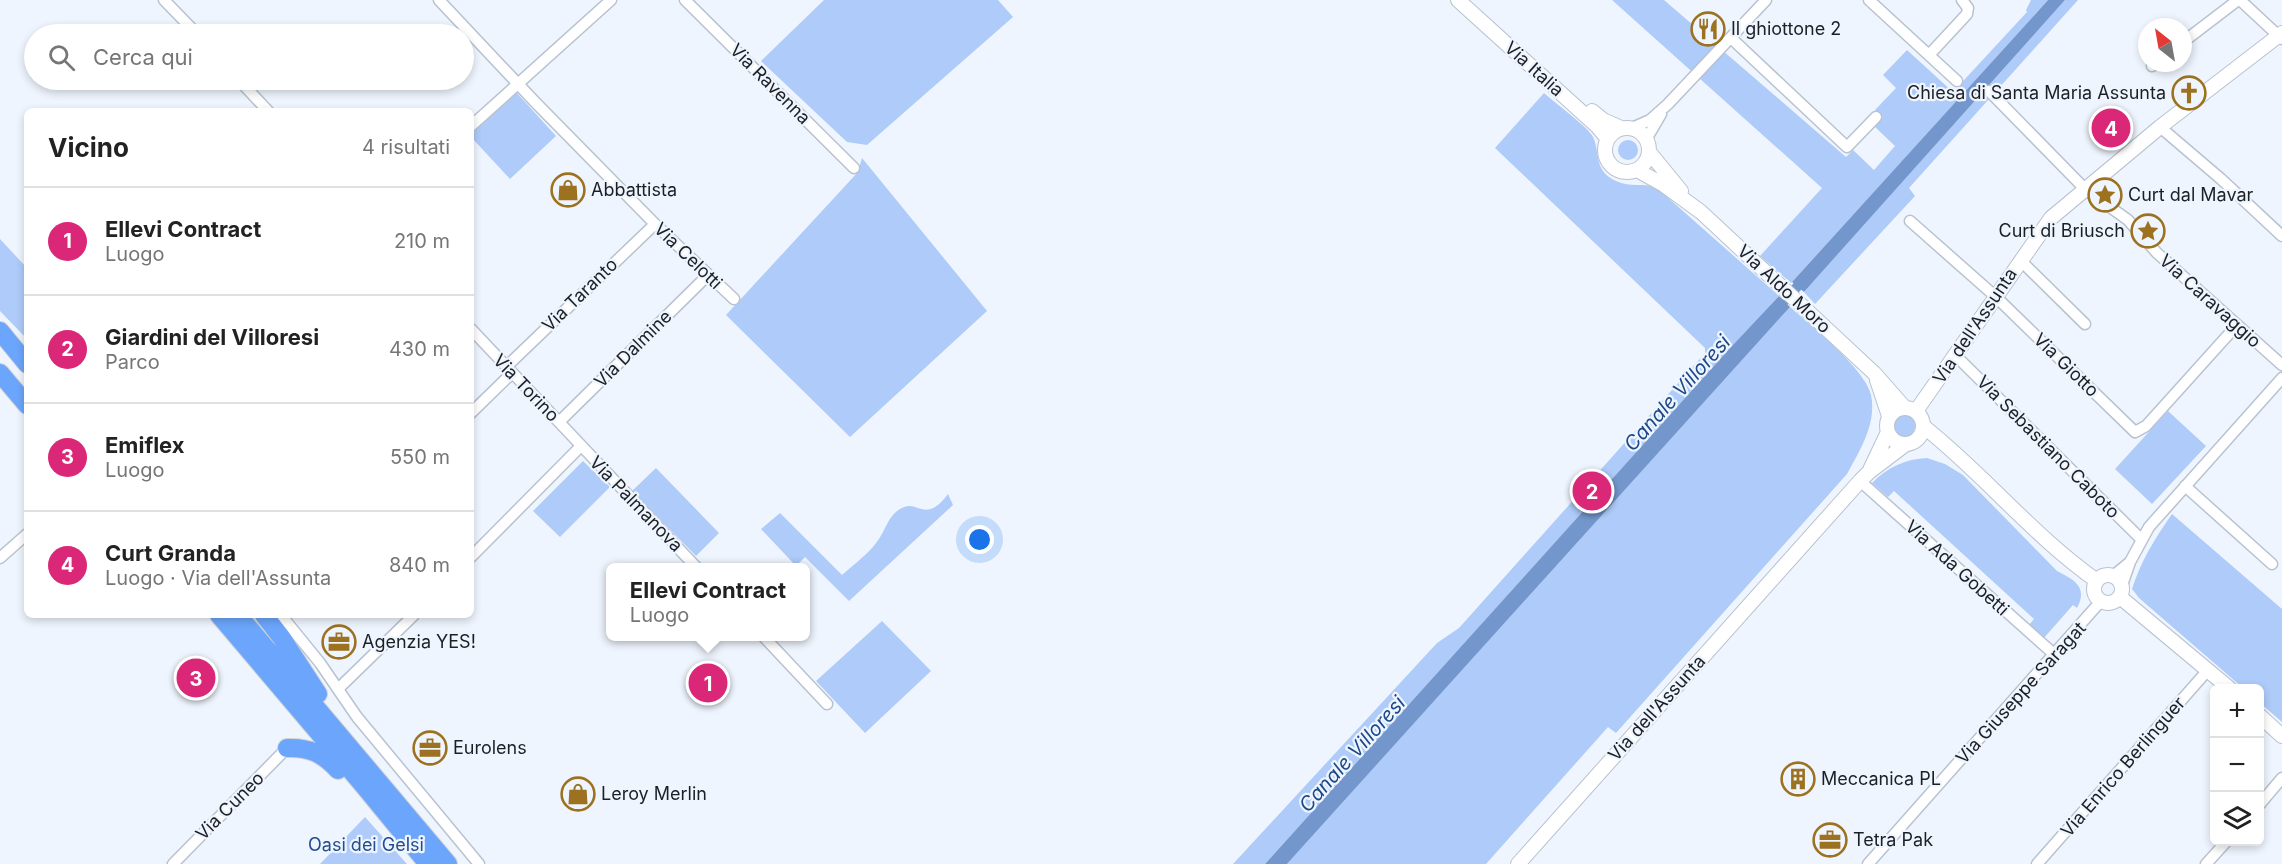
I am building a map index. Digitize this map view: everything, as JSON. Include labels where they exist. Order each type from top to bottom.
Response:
[{"type":"highway","points":[[0,317],[24,342]]},
{"type":"highway","points":[[0,332],[24,360]]},
{"type":"highway","points":[[0,356],[24,384]]},
{"type":"highway","points":[[0,373],[24,401]]},
{"type":"highway","points":[[222,618],[393,798]]},
{"type":"highway","points":[[240,618],[364,786],[428,864]]},
{"type":"highway","points":[[266,618],[311,685],[393,798],[448,864]]},
{"type":"highway","points":[[287,748],[302,748],[317,752],[350,783],[364,786]]},
{"type":"street","points":[[164,0],[187,24]]},
{"type":"street","name":"Via Celotti","points":[[438,0],[461,24]]},
{"type":"street","points":[[474,123],[610,0]]},
{"type":"street","name":"Via Ravenna","points":[[684,0],[855,168]]},
{"type":"street","name":"Via Italia","points":[[1458,0],[1597,126],[1608,139]]},
{"type":"street","points":[[1464,0],[1479,15],[1484,24]]},
{"type":"street","name":"Via Italia","points":[[1469,0],[1603,120],[1626,128]]},
{"type":"street","points":[[1626,128],[1640,132],[1647,138],[1650,153],[1644,164],[1637,170],[1624,172],[1613,167],[1606,157],[1608,139],[1626,128],[1650,120],[1668,104],[1766,0]]},
{"type":"street","points":[[1869,0],[1957,81]]},
{"type":"street","points":[[1929,55],[1967,14],[1968,8],[1962,0]]},
{"type":"street","points":[[2192,35],[2239,0],[2281,36]]},
{"type":"street","name":"Via dell'Assunta","points":[[1910,409],[1955,356],[2051,218],[2160,127],[2281,36]]},
{"type":"street","name":"Via Celotti","points":[[474,38],[655,224],[707,276],[734,299]]},
{"type":"street","points":[[1731,38],[1847,147],[1876,117]]},
{"type":"street","points":[[248,90],[265,108]]},
{"type":"street","name":"Via Caravaggio","points":[[1989,91],[2085,189],[2128,220],[2157,253],[2282,365]]},
{"type":"street","points":[[1647,138],[1668,104]]},
{"type":"street","points":[[2160,127],[2221,179],[2282,236]]},
{"type":"street","name":"Via Aldo Moro","points":[[1650,153],[1694,206]]},
{"type":"street","name":"Via Aldo Moro","points":[[1637,170],[1694,206],[1799,302],[1910,409]]},
{"type":"street","name":"Via Giotto","points":[[1910,221],[1996,297],[2135,432],[2146,426],[2237,325]]},
{"type":"street","name":"Via Taranto","points":[[474,411],[509,370],[655,224]]},
{"type":"street","points":[[2020,260],[2085,324]]},
{"type":"street","name":"Via Dalmine","points":[[559,422],[707,276]]},
{"type":"street","name":"Via Torino","points":[[474,332],[581,446]]},
{"type":"street","name":"Via Sebastiano Caboto","points":[[1955,356],[2142,539]]},
{"type":"street","name":"Via Aldo Moro","points":[[1874,373],[1889,416]]},
{"type":"street","points":[[2224,684],[2118,586],[2104,576],[2097,581],[2094,590],[2101,602],[2114,603],[2118,586],[2142,539],[2282,378]]},
{"type":"street","points":[[1909,444],[1918,439],[1923,420],[1910,409],[1898,408],[1889,416],[1886,427],[1887,432],[1895,441],[1909,444],[1934,445],[1957,453]]},
{"type":"street","points":[[1923,426],[1957,453],[2069,561],[2097,581]]},
{"type":"street","name":"Via dell'Assunta","points":[[1864,477],[1887,432]]},
{"type":"street","name":"Via dell'Assunta","points":[[1523,862],[1864,477],[1909,444]]},
{"type":"street","points":[[474,554],[581,446]]},
{"type":"street","name":"Via Palmanova","points":[[581,446],[693,563]]},
{"type":"street","name":"Via Ada Gobetti","points":[[1864,477],[2055,655]]},
{"type":"street","points":[[2186,486],[2272,564]]},
{"type":"street","points":[[0,558],[24,537]]},
{"type":"street","name":"Via Giuseppe Saragat","points":[[1868,864],[2101,602]]},
{"type":"street","points":[[283,618],[339,689],[357,717],[479,864]]},
{"type":"street","points":[[339,689],[411,618]]},
{"type":"street","points":[[768,641],[827,704]]},
{"type":"street","name":"Via Enrico Berlinguer","points":[[2037,864],[2208,670]]},
{"type":"street","points":[[2264,720],[2282,736]]},
{"type":"street","name":"Via Cuneo","points":[[172,864],[287,748]]},
{"type":"street","points":[[2264,798],[2282,778]]},
{"type":"street","points":[[2206,864],[2222,846]]},
{"type":"green space","points":[[824,0],[998,0],[1013,17],[867,145],[847,142],[761,61]]},
{"type":"green space","points":[[1612,0],[1664,0],[1846,157],[1853,150],[1874,170],[1895,146],[1874,126],[1883,117],[1875,110],[1896,88],[1883,75],[1907,50],[1953,92],[2027,12],[2031,0],[2048,0],[1791,283],[1760,256],[1822,188]]},
{"type":"green space","points":[[2065,0],[2078,0],[1909,188],[1915,196],[1815,304],[1804,292]]},
{"type":"green space","points":[[516,92],[556,136],[510,179],[474,140],[474,130]]},
{"type":"green space","points":[[1544,93],[1590,133],[1601,167],[1609,177],[1621,183],[1657,188],[1779,296],[1265,864],[1233,864],[1437,643],[1459,628],[1705,353],[1705,348],[1495,148]]},
{"type":"green space","points":[[1624,140],[1632,140],[1638,146],[1638,154],[1632,160],[1624,160],[1618,154],[1618,146]]},
{"type":"green space","points":[[862,158],[987,311],[850,437],[726,315],[858,172]]},
{"type":"green space","points":[[0,239],[24,265],[24,336],[0,311]]},
{"type":"green space","points":[[1790,307],[1849,361],[1867,385],[1871,395],[1872,416],[1866,436],[1847,474],[1616,733],[1608,727],[1486,864],[1287,864]]},
{"type":"green space","points":[[2168,411],[2206,446],[2152,504],[2115,469]]},
{"type":"green space","points":[[1904,415],[1914,422],[1915,426],[1908,436],[1904,437],[1894,430],[1893,426],[1900,416]]},
{"type":"green space","points":[[1927,458],[1945,464],[1963,475],[2057,571],[2078,585],[2081,595],[2077,608],[2073,605],[2043,639],[2029,625],[2034,619],[1894,491],[1888,497],[1872,483],[1884,472],[1897,465]]},
{"type":"green space","points":[[583,461],[610,487],[560,537],[533,511]]},
{"type":"green space","points":[[656,468],[719,533],[696,556],[632,491]]},
{"type":"green space","points":[[948,494],[953,505],[849,601],[805,557],[799,563],[793,563],[761,529],[780,513],[842,575],[872,547],[889,520],[900,509],[912,506],[927,510],[940,503]]},
{"type":"green space","points":[[2172,514],[2282,609],[2282,722],[2264,706],[2264,684],[2238,684],[2139,598],[2132,589],[2149,550]]},
{"type":"green space","points":[[882,621],[931,671],[865,733],[816,681]]},
{"type":"green space","name":"Oasi dei Gelsi","points":[[365,817],[407,864],[320,864]]},
{"type":"shaded area","points":[[2048,0],[2065,0],[1804,292],[1792,282]]},
{"type":"shaded area","points":[[1779,296],[1790,307],[1287,864],[1265,864],[1731,347]]},
{"type":"waterway","name":"Canale Villoresi","points":[[1775,311],[1807,276]]},
{"type":"place","name":"Il ghiottone 2","points":[[1708,29]]},
{"type":"place","name":"Chiesa di Santa Maria Assunta","points":[[2189,93]]},
{"type":"place","name":"Curt Granda","points":[[2111,128]]},
{"type":"place","name":"Abbattista","points":[[568,190]]},
{"type":"place","name":"Curt dal Mavar","points":[[2105,195]]},
{"type":"place","name":"Curt di Briusch","points":[[2148,231]]},
{"type":"place","name":"Giardini del Villoresi","points":[[1592,491]]},
{"type":"place","name":"Agenzia YES!","points":[[339,642]]},
{"type":"place","name":"Emiflex","points":[[196,678]]},
{"type":"place","name":"Ellevi Contract","points":[[708,683]]},
{"type":"place","name":"Eurolens","points":[[430,748]]},
{"type":"place","name":"Meccanica PL","points":[[1798,779]]},
{"type":"place","name":"Leroy Merlin","points":[[578,794]]},
{"type":"place","name":"Tetra Pak","points":[[1830,840]]}]
